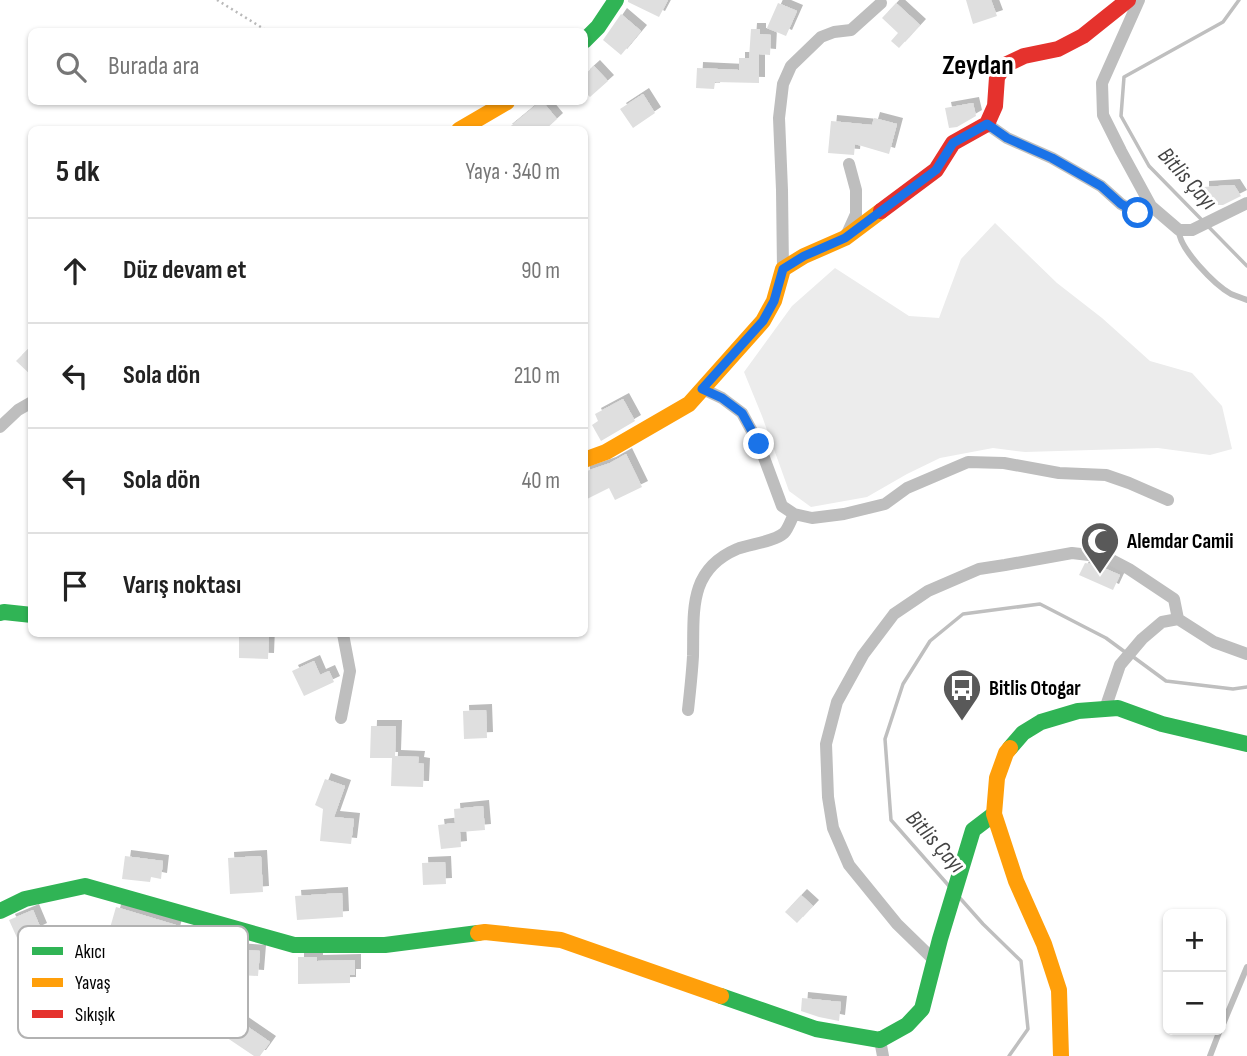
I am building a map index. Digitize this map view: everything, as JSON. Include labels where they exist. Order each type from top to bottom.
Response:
[{"type":"main road","points":[[588,37],[616,0]]},
{"type":"main road","points":[[588,459],[606,452],[689,404],[763,321],[774,301],[783,269],[804,256],[845,238],[936,170],[953,143],[987,124],[995,106],[997,77],[1005,65],[1024,56],[1058,49],[1083,36],[1124,1]]},
{"type":"main road","points":[[466,126],[502,105]]},
{"type":"main road","points":[[0,613],[28,615]]},
{"type":"main road","points":[[1061,1056],[1059,990],[1044,944],[1016,881],[993,814],[997,778],[1006,753],[1023,733],[1041,722],[1078,711],[1118,708],[1162,724],[1247,744]]},
{"type":"main road","points":[[248,932],[294,945],[385,945],[485,932],[561,940],[816,1029],[881,1048],[922,1009],[973,830],[993,814]]},
{"type":"main road","points":[[0,911],[25,899],[85,886],[227,926]]},
{"type":"street","points":[[1139,0],[1102,83],[1103,115],[1151,206],[1186,230],[1247,203]]},
{"type":"street","points":[[783,269],[779,118],[783,84],[791,66],[821,37],[851,30],[881,4]]},
{"type":"street","points":[[987,124],[1007,138],[1052,158],[1101,186],[1129,209],[1138,213],[1151,206]]},
{"type":"street","points":[[845,238],[856,214],[856,190],[849,164]]},
{"type":"street","points":[[702,389],[722,398],[742,413],[759,444],[782,506],[794,514],[812,518],[885,504],[906,488],[968,462],[1004,463],[1059,473],[1106,475],[1168,500]]},
{"type":"street","points":[[0,428],[18,410],[28,405]]},
{"type":"street","points":[[688,710],[693,659],[693,603],[703,577],[711,565],[736,550],[784,533],[794,514]]},
{"type":"street","points":[[934,960],[897,924],[849,865],[833,828],[828,797],[826,744],[837,702],[863,655],[894,614],[928,591],[979,569],[1072,553],[1106,557],[1129,569],[1174,598],[1178,619]]},
{"type":"street","points":[[1105,709],[1120,665],[1142,639],[1162,622],[1178,619],[1214,642],[1247,654]]},
{"type":"street","points":[[341,718],[349,671],[343,637]]},
{"type":"lane","points":[[1186,230],[1179,237],[1196,261],[1215,282],[1233,295],[1247,300]]},
{"type":"lane","points":[[1226,1017],[1247,967]]},
{"type":"lane","points":[[1210,1056],[1219,1035]]},
{"type":"path","points":[[218,0],[263,28]]},
{"type":"shaded area","points":[[995,223],[1057,283],[1102,318],[1150,361],[1192,373],[1222,406],[1232,449],[1210,455],[1158,448],[1025,452],[993,448],[940,458],[867,497],[811,507],[789,491],[744,372],[792,306],[835,268],[909,316],[939,318],[961,259]]},
{"type":"building","points":[[628,0],[668,0],[659,17]]},
{"type":"building","points":[[966,0],[991,0],[997,16],[973,24]]},
{"type":"building","points":[[778,3],[797,11],[786,36],[767,28]]},
{"type":"building","points":[[896,3],[920,25],[899,48],[891,41],[898,33],[882,18]]},
{"type":"building","points":[[621,14],[641,31],[621,55],[603,40]]},
{"type":"building","points":[[751,29],[760,29],[760,34],[771,35],[770,55],[759,54],[759,83],[715,82],[714,89],[696,88],[697,68],[739,70],[739,58],[749,58]]},
{"type":"building","points":[[594,66],[608,81],[590,97],[588,95],[588,71]]},
{"type":"building","points":[[643,94],[655,113],[633,128],[620,109]]},
{"type":"building","points":[[973,103],[976,116],[957,127],[949,128],[945,108]]},
{"type":"building","points":[[536,105],[545,105],[557,119],[549,126],[511,126]]},
{"type":"building","points":[[874,118],[897,124],[889,154],[855,144],[854,155],[828,153],[831,121],[872,125]]},
{"type":"building","points":[[1234,185],[1241,196],[1223,205],[1203,205],[1203,187]]},
{"type":"building","points":[[28,349],[28,372],[16,361]]},
{"type":"building","points":[[623,399],[635,421],[601,441],[592,425],[598,421],[595,414]]},
{"type":"building","points":[[626,454],[642,487],[615,500],[609,488],[588,498],[588,471]]},
{"type":"building","name":"Alemdar Camii","points":[[1085,563],[1120,575],[1113,590],[1079,575]]},
{"type":"building","points":[[239,637],[269,637],[268,659],[239,658]]},
{"type":"building","points":[[314,661],[320,675],[329,671],[334,682],[304,696],[292,671]]},
{"type":"building","points":[[486,710],[487,738],[464,739],[463,711]]},
{"type":"building","points":[[371,726],[396,726],[395,756],[419,757],[418,763],[424,764],[423,787],[391,786],[392,758],[370,758]]},
{"type":"building","points":[[325,779],[345,786],[334,817],[354,819],[351,844],[320,841],[323,809],[315,805]]},
{"type":"building","points":[[483,806],[485,830],[460,832],[461,847],[441,849],[438,825],[455,823],[454,809]]},
{"type":"building","points":[[125,856],[163,861],[161,879],[151,877],[150,882],[122,879]]},
{"type":"building","points":[[261,856],[263,892],[230,894],[228,858]]},
{"type":"building","points":[[445,862],[446,884],[423,885],[422,863]]},
{"type":"building","points":[[342,893],[343,917],[297,920],[295,896]]},
{"type":"building","points":[[801,895],[813,906],[797,923],[785,912]]},
{"type":"building","points":[[116,907],[176,925],[176,926],[111,926]]},
{"type":"building","points":[[33,910],[40,926],[18,926],[18,940],[9,920]]},
{"type":"building","points":[[248,950],[260,951],[258,976],[248,975]]},
{"type":"building","points":[[298,957],[317,957],[317,961],[355,960],[355,975],[350,975],[350,983],[298,984]]},
{"type":"building","points":[[802,998],[841,1002],[839,1021],[801,1011]]},
{"type":"building","points":[[248,1027],[270,1042],[260,1056],[254,1056],[227,1038],[248,1038]]},
{"type":"waterway","name":"Bitlis Çayı","points":[[1239,0],[1223,22],[1124,77],[1121,116],[1149,166],[1247,266]]},
{"type":"waterway","name":"Bitlis Çayı","points":[[949,886],[891,820],[885,739],[903,684],[930,641],[963,614],[1040,604],[1106,638],[1125,652]]},
{"type":"waterway","name":"Bitlis Çayı","points":[[1132,656],[1166,681],[1233,689],[1247,687]]},
{"type":"waterway","name":"Bitlis Çayı","points":[[959,897],[1021,961],[1028,1029],[1009,1056]]},
{"type":"traffic: fast","points":[[588,37],[616,0]]},
{"type":"traffic: fast","points":[[0,613],[28,615]]},
{"type":"traffic: fast","points":[[1010,748],[1023,733],[1041,722],[1078,711],[1118,708],[1162,724],[1247,744]]},
{"type":"traffic: fast","points":[[721,996],[816,1029],[880,1040],[907,1025],[922,1009],[973,830],[994,814]]},
{"type":"traffic: fast","points":[[0,911],[25,899],[85,886],[227,926]]},
{"type":"traffic: fast","points":[[248,932],[294,945],[385,945],[478,933]]},
{"type":"traffic: slow","points":[[466,126],[502,105]]},
{"type":"traffic: slow","points":[[588,459],[606,452],[689,404],[763,321],[774,301],[783,269],[804,256],[845,238],[881,211]]},
{"type":"traffic: slow","points":[[1010,748],[997,778],[994,814],[1016,881],[1044,944],[1059,990],[1061,1056]]},
{"type":"traffic: slow","points":[[478,933],[561,940],[721,996]]},
{"type":"traffic: jam","points":[[881,211],[936,170],[953,143],[987,124],[995,106],[997,77],[1005,65],[1024,56],[1058,49],[1083,36],[1128,0]]},
{"type":"place","name":"Alemdar Camii","points":[[1100,575]]},
{"type":"place","name":"Bitlis Otogar","points":[[962,722]]},
{"type":"district","name":"Zeydan","points":[[978,64]]},
{"type":"route","points":[[759,444],[742,413],[722,398],[702,389],[763,321],[774,301],[783,269],[804,256],[845,238],[936,170],[953,143],[987,124],[1007,138],[1052,158],[1101,186],[1121,204],[1138,213]]}]
